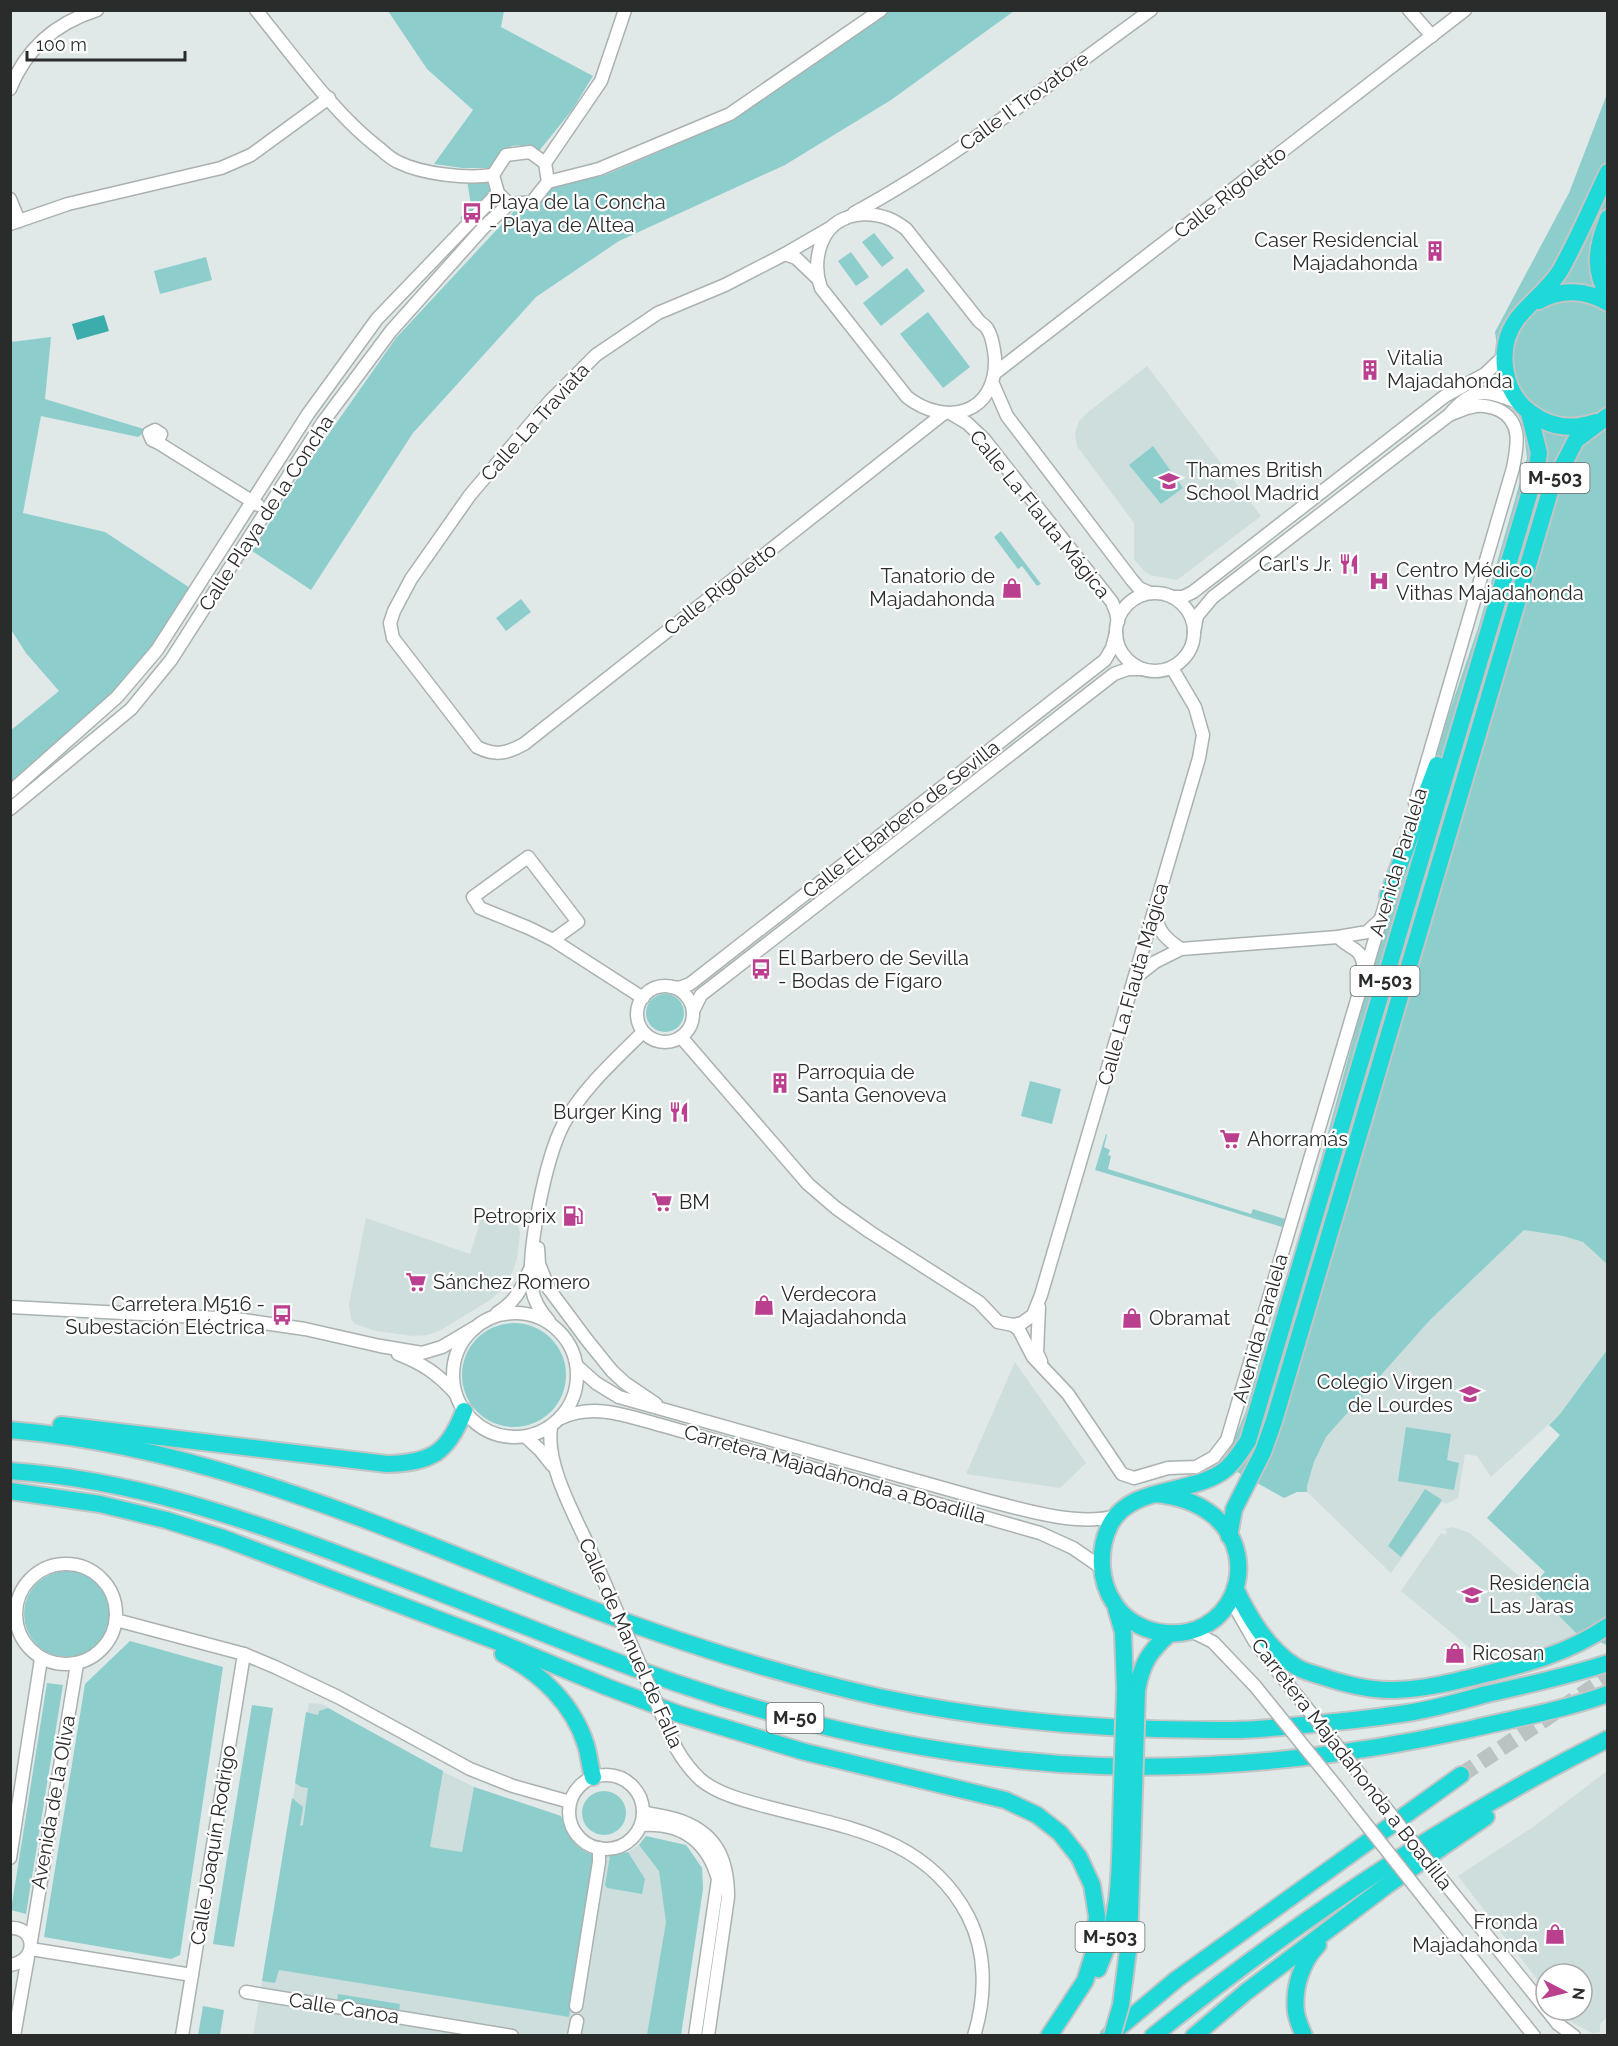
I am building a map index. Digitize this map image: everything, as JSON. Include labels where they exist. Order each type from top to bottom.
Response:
[{"type":"highway","name":"M-503","points":[[1111,2036],[1120,2005],[1129,1943],[1127,1823],[1131,1689],[1123,1632],[1116,1607],[1106,1590],[1102,1568],[1105,1538],[1116,1516],[1133,1502],[1204,1481],[1222,1472],[1235,1461],[1248,1442],[1536,471],[1539,453],[1524,408],[1510,389],[1505,372],[1504,356],[1508,337],[1517,319],[1559,273],[1608,172]]},
{"type":"highway","points":[[1608,218],[1598,249],[1597,266],[1600,283],[1608,295]]},
{"type":"highway","name":"M-503","points":[[1531,306],[1546,297],[1564,292],[1582,292],[1599,297],[1608,303]]},
{"type":"highway","name":"M-503","points":[[1524,408],[1546,423],[1565,427],[1584,426],[1605,418]]},
{"type":"highway","name":"M-503","points":[[1229,1536],[1234,1509],[1263,1452],[1274,1421],[1551,488],[1576,440],[1605,418]]},
{"type":"highway","name":"M-503","points":[[1388,896],[1418,820],[1500,589]]},
{"type":"highway","points":[[10,1421],[123,1431],[387,1464],[412,1464],[440,1450],[454,1433],[464,1411]]},
{"type":"highway","name":"M-50","points":[[10,1430],[109,1443],[177,1457],[304,1497],[594,1610],[692,1645],[794,1676],[935,1707],[1101,1728],[1237,1730],[1317,1724],[1409,1713],[1569,1676],[1608,1663]]},
{"type":"highway","name":"M-50","points":[[10,1471],[104,1483],[168,1497],[230,1515],[297,1538],[588,1651],[685,1686],[778,1714],[875,1738],[944,1750],[1100,1766],[1176,1766],[1294,1759],[1416,1741],[1580,1704],[1608,1694]]},
{"type":"highway","points":[[10,1491],[100,1504],[166,1520],[223,1538],[501,1642],[628,1694],[728,1730],[846,1763],[981,1793],[1005,1800],[1037,1815],[1060,1833],[1079,1857],[1092,1885],[1097,1916],[1094,1952],[1085,1982],[1051,2036]]},
{"type":"highway","name":"M-503","points":[[1116,1607],[1130,1620],[1144,1628],[1169,1634],[1193,1632],[1213,1621],[1224,1611],[1233,1594],[1237,1564],[1229,1536],[1214,1516],[1197,1504],[1184,1499],[1156,1494]]},
{"type":"highway","points":[[369,1593],[520,1663],[546,1682],[575,1720],[586,1744],[592,1777]]},
{"type":"highway","points":[[1233,1594],[1265,1638],[1297,1668],[1342,1683],[1394,1690],[1428,1687],[1542,1660],[1589,1639],[1608,1626]]},
{"type":"highway","name":"M-503","points":[[1131,1689],[1147,1657],[1169,1634]]},
{"type":"highway","points":[[1153,2036],[1227,1977],[1448,1827],[1608,1739]]},
{"type":"highway","points":[[1194,2036],[1246,1992],[1386,1886],[1568,1759]]},
{"type":"highway","points":[[1111,2036],[1177,1979],[1461,1775]]},
{"type":"highway","name":"M-503","points":[[1051,2036],[1070,2017],[1092,1983],[1104,1956],[1115,1922],[1127,1823]]},
{"type":"highway","points":[[1304,2036],[1296,2013],[1297,1989],[1303,1967],[1312,1951],[1323,1940],[1386,1886]]},
{"type":"street","points":[[10,89],[37,44],[77,17],[97,10]]},
{"type":"street","points":[[256,10],[329,99],[365,138],[397,162],[443,175],[479,177],[493,175]]},
{"type":"street","points":[[544,163],[601,81],[625,10]]},
{"type":"street","points":[[548,182],[544,163],[530,152],[506,155],[493,175],[498,193],[509,204],[532,202],[548,182],[599,170],[730,114],[881,10]]},
{"type":"street","name":"Calle Il Trovatore","points":[[896,190],[964,145],[1151,10]]},
{"type":"street","points":[[1409,10],[1432,36]]},
{"type":"street","name":"Calle Rigoletto","points":[[493,753],[509,752],[524,744],[920,432],[947,414],[975,405],[986,395],[994,378],[1022,352],[1465,10]]},
{"type":"street","points":[[10,199],[15,222],[98,196],[221,168],[251,154],[329,99]]},
{"type":"street","points":[[845,218],[896,190]]},
{"type":"street","points":[[893,219],[888,204],[896,190]]},
{"type":"street","name":"Calle Playa de la Concha","points":[[13,785],[117,697],[157,650],[308,414],[377,319],[498,193]]},
{"type":"street","name":"Calle Playa de la Concha","points":[[10,809],[131,709],[171,660],[323,422],[391,331],[484,227],[509,204]]},
{"type":"street","points":[[845,218],[866,214],[893,219],[906,230],[986,327],[994,349],[1002,355],[1009,356],[1022,352]]},
{"type":"street","name":"Calle La Traviata","points":[[493,753],[477,747],[393,638],[390,623],[411,579],[470,495],[550,401],[596,355],[658,313],[725,285],[786,254],[845,218]]},
{"type":"street","points":[[830,228],[820,246],[816,261],[817,279],[821,288],[907,398],[920,408],[947,414]]},
{"type":"street","points":[[786,254],[796,258],[817,279]]},
{"type":"street","name":"Calle La Flauta Mágica","points":[[994,349],[994,378],[1007,416],[1132,580],[1139,588],[1150,593]]},
{"type":"street","points":[[1504,356],[1485,374],[1445,396],[1192,592],[1183,597],[1150,593],[1130,603],[1122,611],[1117,627],[1118,645],[1124,655],[1142,669],[1162,671],[1181,662],[1193,643],[1197,616],[1213,597],[1449,415],[1472,394],[1503,396],[1524,408]]},
{"type":"street","name":"Avenida Paralela","points":[[1044,1368],[1068,1395],[1122,1474],[1134,1478],[1168,1468],[1196,1467],[1214,1457],[1227,1440],[1514,468],[1518,446],[1516,427],[1507,414],[1492,407],[1476,406],[1449,415]]},
{"type":"street","points":[[920,408],[924,416],[920,432]]},
{"type":"street","name":"Calle La Flauta Mágica","points":[[947,414],[967,423],[984,439],[1112,602],[1116,612],[1117,627]]},
{"type":"street","points":[[157,442],[267,511]]},
{"type":"street","points":[[1173,597],[1188,612],[1193,621],[1194,632]]},
{"type":"street","name":"Calle El Barbero de Sevilla","points":[[671,987],[679,988],[690,984],[1105,660],[1112,648],[1117,627]]},
{"type":"street","name":"Calle La Flauta Mágica","points":[[1039,1303],[1199,758],[1203,735],[1196,707],[1172,668]]},
{"type":"street","name":"Calle El Barbero de Sevilla","points":[[693,1011],[701,994],[1114,674],[1128,669],[1142,669]]},
{"type":"street","points":[[13,785],[28,796]]},
{"type":"street","points":[[553,940],[578,922],[528,857],[473,897],[480,908],[553,940],[643,998]]},
{"type":"street","points":[[1156,908],[1157,925],[1166,940],[1181,949]]},
{"type":"street","points":[[1136,977],[1155,962],[1181,949],[1338,937],[1367,932],[1380,920]]},
{"type":"street","points":[[1338,937],[1360,952],[1363,958],[1364,975]]},
{"type":"street","points":[[671,987],[686,996],[693,1011],[690,1025],[681,1037],[666,1042],[657,1041],[643,1032],[637,1015],[643,998],[655,988],[671,987]]},
{"type":"street","points":[[380,1347],[423,1364],[439,1376],[455,1393],[464,1411],[476,1424],[491,1433],[508,1438],[526,1437],[551,1427],[561,1418],[572,1403],[577,1385],[577,1366],[573,1350],[564,1335],[537,1307],[532,1291],[530,1270],[548,1166],[563,1126],[587,1088],[643,1032]]},
{"type":"street","points":[[681,1037],[808,1184],[836,1208],[979,1302],[998,1322],[1013,1325],[1023,1323],[1033,1315],[1039,1303]]},
{"type":"street","points":[[536,1226],[539,1264],[549,1289],[612,1371],[625,1383],[667,1410]]},
{"type":"street","points":[[10,1307],[236,1319],[304,1329],[380,1347],[422,1353],[442,1347],[511,1304],[520,1293],[530,1270]]},
{"type":"street","points":[[1039,1303],[1037,1353],[1044,1368]]},
{"type":"street","points":[[491,1317],[512,1313],[532,1315],[551,1324]]},
{"type":"street","points":[[1013,1325],[1019,1330],[1033,1357],[1044,1368]]},
{"type":"street","points":[[455,1393],[453,1375],[455,1358],[463,1341],[474,1328]]},
{"type":"street","name":"Carretera Majadahonda a Boadilla","points":[[577,1366],[596,1383],[619,1397],[982,1499],[1035,1512],[1094,1519],[1116,1516]]},
{"type":"street","name":"Carretera Majadahonda a Boadilla","points":[[561,1418],[576,1411],[591,1409],[645,1421],[1040,1533],[1079,1551],[1102,1568]]},
{"type":"street","name":"Calle de Manuel de Falla","points":[[551,1427],[549,1440],[555,1468],[676,1748],[688,1766],[702,1781],[718,1790],[747,1801],[867,1833],[919,1858],[940,1875],[959,1899],[974,1927],[981,1956],[983,1984],[980,2016],[975,2036]]},
{"type":"street","name":"Calle de Manuel de Falla","points":[[526,1437],[555,1468]]},
{"type":"street","points":[[71,1564],[86,1568],[100,1577],[110,1589],[116,1604],[116,1620],[112,1635],[104,1648],[92,1658],[77,1664],[59,1664],[41,1659],[30,1650],[21,1638],[13,1611],[28,1581],[40,1571],[55,1565],[71,1564]]},
{"type":"street","name":"Carretera Majadahonda a Boadilla","points":[[1233,1594],[1255,1642],[1534,1995]]},
{"type":"street","points":[[116,1620],[244,1654],[338,1697],[470,1769],[513,1786],[570,1802]]},
{"type":"street","name":"Carretera Majadahonda a Boadilla","points":[[1193,1632],[1213,1642],[1255,1686],[1534,2036]]},
{"type":"street","name":"Calle Joaquín Rodrigo","points":[[182,2036],[244,1654]]},
{"type":"street","name":"Avenida de la Oliva","points":[[10,1858],[41,1659]]},
{"type":"street","name":"Avenida de la Oliva","points":[[14,2036],[77,1664]]},
{"type":"street","points":[[616,1776],[627,1781],[636,1789],[641,1800],[643,1812],[641,1825],[628,1842],[620,1846],[603,1848],[590,1845],[580,1838],[573,1827],[569,1815],[570,1802],[575,1791],[592,1777],[616,1776]]},
{"type":"street","points":[[643,1812],[676,1819],[694,1826],[706,1834],[723,1857],[728,1877],[728,1897],[708,2036]]},
{"type":"street","points":[[641,1825],[674,1828],[692,1837],[702,1845],[713,1861],[718,1879],[695,2036]]},
{"type":"street","points":[[577,2005],[597,1872],[603,1848]]},
{"type":"street","points":[[10,1928],[25,1932],[30,1949]]},
{"type":"street","points":[[30,1949],[192,1975]]},
{"type":"street","points":[[10,1965],[20,1964],[30,1949]]},
{"type":"street","name":"Calle Canoa","points":[[491,2036],[246,1994],[512,2036]]},
{"type":"street","points":[[572,2036],[575,2021]]},
{"type":"street","name":"Carretera Majadahonda a Boadilla","points":[[1556,2022],[1574,2036]]},
{"type":"shaded area","points":[[388,11],[504,11],[501,27],[593,76],[572,110],[539,151],[515,145],[500,154],[490,168],[462,168],[434,164],[473,110],[427,69]]},
{"type":"shaded area","points":[[887,11],[1014,11],[891,100],[785,165],[619,241],[536,297],[413,433],[311,590],[252,551],[297,479],[396,338],[515,210],[535,208],[551,187],[605,175],[689,139],[767,97]]},
{"type":"shaded area","points":[[1607,94],[1607,1264],[1583,1242],[1563,1236],[1524,1230],[1430,1320],[1326,1437],[1314,1462],[1307,1492],[1297,1492],[1284,1498],[1221,1463],[1232,1445],[1246,1411],[1307,1211],[1368,984],[1449,713],[1478,628],[1527,458],[1523,424],[1502,386],[1495,332],[1569,193]]},
{"type":"shaded area","points":[[491,179],[495,193],[464,223],[460,218],[471,205],[467,180]]},
{"type":"shaded area","points":[[874,233],[894,258],[882,267],[862,242]]},
{"type":"shaded area","points":[[851,252],[869,277],[856,286],[838,261]]},
{"type":"shaded area","points":[[206,257],[212,280],[160,294],[154,271]]},
{"type":"shaded area","points":[[907,268],[925,291],[881,326],[863,303]]},
{"type":"shaded area","points":[[928,312],[970,367],[943,388],[900,334]]},
{"type":"shaded area","points":[[104,315],[109,331],[77,340],[72,324]]},
{"type":"shaded area","points":[[51,337],[45,399],[147,430],[138,437],[41,416],[23,513],[105,532],[190,588],[149,653],[112,693],[11,782],[10,731],[59,691],[26,653],[10,628],[11,342]]},
{"type":"shaded area","name":"Thames British School Madrid","points":[[1147,366],[1261,516],[1177,580],[1150,575],[1134,559],[1134,523],[1077,446],[1075,434],[1079,421],[1087,413]]},
{"type":"shaded area","points":[[1153,446],[1183,488],[1161,504],[1129,465]]},
{"type":"shaded area","points":[[1001,531],[1041,584],[1037,586],[1022,566],[1018,569],[994,537]]},
{"type":"shaded area","points":[[521,599],[531,612],[506,631],[496,618]]},
{"type":"shaded area","points":[[665,994],[678,1000],[684,1013],[678,1026],[665,1032],[652,1026],[646,1013],[652,1000]]},
{"type":"shaded area","points":[[1030,1081],[1061,1089],[1052,1124],[1021,1116]]},
{"type":"shaded area","points":[[1106,1134],[1104,1147],[1110,1150],[1108,1155],[1111,1156],[1108,1169],[1251,1214],[1253,1209],[1285,1219],[1282,1227],[1095,1170]]},
{"type":"shaded area","points":[[482,1215],[502,1222],[507,1219],[516,1219],[520,1233],[517,1259],[504,1288],[490,1300],[441,1330],[427,1335],[413,1336],[376,1331],[355,1324],[351,1319],[349,1304],[366,1218],[470,1254]]},
{"type":"shaded area","name":"Colegio Virgen de Lourdes","points":[[1524,1230],[1563,1236],[1583,1242],[1607,1264],[1607,1350],[1560,1414],[1491,1477],[1477,1456],[1465,1454],[1458,1498],[1446,1504],[1442,1502],[1391,1573],[1307,1492],[1314,1462],[1326,1437],[1430,1320]]},
{"type":"shaded area","points":[[514,1323],[534,1327],[543,1332],[557,1346],[562,1355],[566,1375],[562,1395],[557,1404],[543,1418],[534,1423],[514,1427],[494,1423],[485,1418],[471,1404],[466,1395],[462,1375],[466,1355],[471,1346],[485,1332],[494,1327]]},
{"type":"shaded area","points":[[1607,1350],[1607,1645],[1576,1633],[1530,1587],[1545,1572],[1487,1518],[1560,1435],[1549,1425],[1560,1414]]},
{"type":"shaded area","points":[[1015,1362],[1086,1463],[1060,1488],[966,1474]]},
{"type":"shaded area","points":[[1406,1427],[1451,1434],[1447,1460],[1459,1463],[1454,1490],[1398,1481]]},
{"type":"shaded area","points":[[1425,1489],[1442,1500],[1401,1557],[1388,1546]]},
{"type":"shaded area","name":"Residencia Las Jaras","points":[[1453,1527],[1470,1533],[1520,1577],[1576,1633],[1556,1643],[1487,1662],[1401,1591],[1441,1533],[1445,1535],[1447,1532],[1444,1529]]},
{"type":"shaded area","points":[[67,1571],[91,1578],[103,1590],[110,1614],[103,1638],[91,1650],[67,1657],[43,1650],[31,1638],[24,1614],[31,1590],[43,1578]]},
{"type":"shaded area","points":[[130,1641],[223,1667],[180,1955],[171,1959],[44,1937],[85,1684]]},
{"type":"shaded area","points":[[47,1683],[63,1685],[26,1914],[11,1910]]},
{"type":"shaded area","points":[[309,1703],[322,1704],[406,1753],[474,1787],[561,1816],[570,1838],[579,1848],[591,1854],[610,1856],[628,1852],[639,1845],[646,1836],[686,1845],[702,1868],[703,1889],[681,2035],[253,2036]]},
{"type":"shaded area","points":[[252,1705],[273,1708],[234,1947],[213,1944]]},
{"type":"shaded area","points":[[328,1708],[443,1771],[430,1847],[462,1852],[474,1787],[561,1816],[577,1846],[595,1855],[569,2017],[279,1970],[275,1983],[262,1981],[292,1798],[303,1807],[300,1826],[303,1825],[308,1788],[295,1783],[306,1712],[318,1715],[319,1711]]},
{"type":"shaded area","name":"Fronda Majadahonda","points":[[1607,1771],[1607,2017],[1600,2024],[1600,2032],[1592,2033],[1571,2022],[1594,2022],[1594,1962],[1534,1962],[1534,1975],[1458,1876],[1533,1827]]},
{"type":"shaded area","points":[[604,1791],[620,1797],[626,1813],[620,1829],[604,1835],[588,1829],[582,1813],[588,1797]]},
{"type":"shaded area","points":[[646,1836],[686,1845],[702,1868],[703,1889],[681,2035],[647,2035],[666,1922],[659,1871],[639,1845]]},
{"type":"shaded area","points":[[628,1852],[645,1879],[642,1894],[607,1888],[605,1885],[610,1856]]},
{"type":"shaded area","points":[[338,1994],[400,2004],[399,2011],[337,2002]]},
{"type":"shaded area","points":[[203,2006],[224,2010],[220,2035],[198,2035]]},
{"type":"tunnel","points":[[1461,1775],[1608,1677]]},
{"type":"place","name":"Playa de la Concha - Playa de Altea","points":[[472,213]]},
{"type":"place","name":"Caser Residencial Majadahonda","points":[[1435,251]]},
{"type":"place","name":"Vitalia Majadahonda","points":[[1370,370]]},
{"type":"place","name":"Thames British School Madrid","points":[[1169,481]]},
{"type":"place","name":"Carl's Jr.","points":[[1349,564]]},
{"type":"place","name":"Centro Médico Vithas Majadahonda","points":[[1379,581]]},
{"type":"place","name":"Tanatorio de Majadahonda","points":[[1012,588]]},
{"type":"place","name":"El Barbero de Sevilla - Bodas de Fígaro","points":[[761,969]]},
{"type":"place","name":"Parroquia de Santa Genoveva","points":[[780,1083]]},
{"type":"place","name":"Burger King","points":[[679,1112]]},
{"type":"place","name":"Ahorramás","points":[[1230,1139]]},
{"type":"place","name":"BM","points":[[662,1202]]},
{"type":"place","name":"Petroprix","points":[[573,1216]]},
{"type":"place","name":"Sánchez Romero","points":[[416,1282]]},
{"type":"place","name":"Verdecora Majadahonda","points":[[764,1305]]},
{"type":"place","name":"Carretera M516 - Subestación Eléctrica","points":[[282,1315]]},
{"type":"place","name":"Obramat","points":[[1132,1318]]},
{"type":"place","name":"Colegio Virgen de Lourdes","points":[[1470,1394]]},
{"type":"place","name":"Residencia Las Jaras","points":[[1472,1595]]},
{"type":"place","name":"Ricosan","points":[[1455,1653]]},
{"type":"place","name":"Fronda Majadahonda","points":[[1555,1934]]}]
